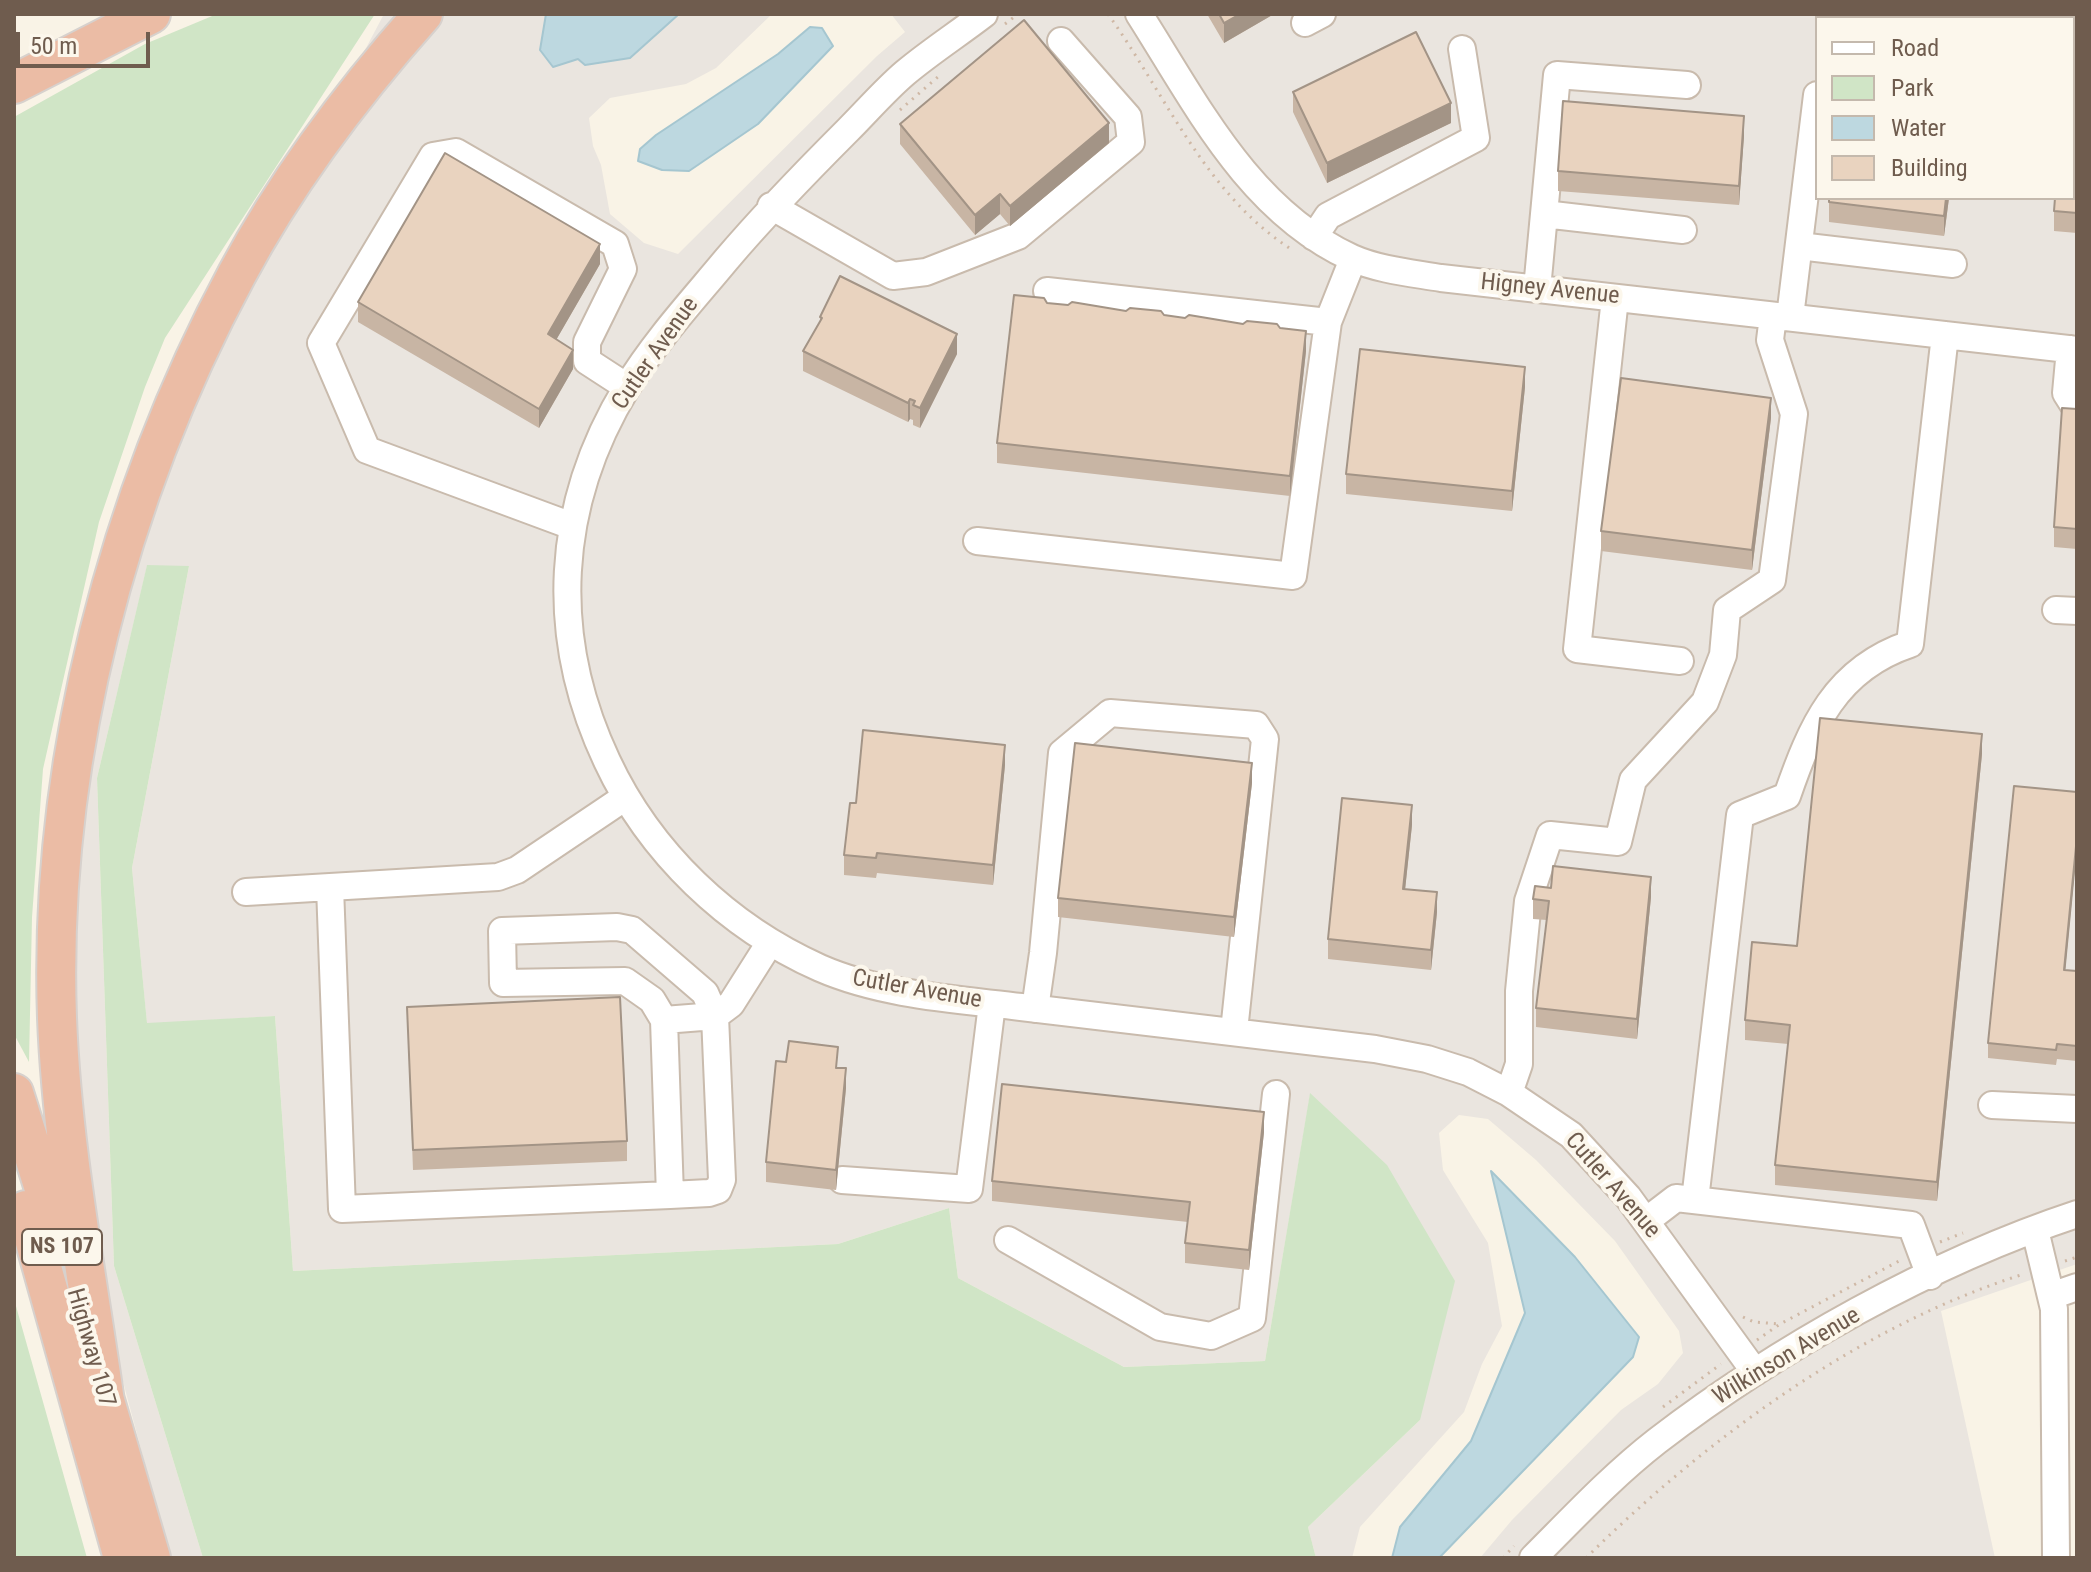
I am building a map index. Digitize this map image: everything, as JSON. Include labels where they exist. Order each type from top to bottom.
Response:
[{"type":"highway","points":[[14,84],[151,14]]},
{"type":"highway","points":[[105,1402],[74,1199],[57,1016],[58,917],[65,818],[80,721],[102,624],[157,449],[196,356],[238,271],[288,189],[341,112],[423,14]]},
{"type":"highway","name":"Highway 107","points":[[14,1093],[49,1201],[151,1558]]},
{"type":"highway","points":[[14,1174],[123,1558]]},
{"type":"street","name":"Higney Avenue","points":[[1139,14],[1233,160],[1262,194],[1314,237],[1353,259],[1441,278],[2073,349]]},
{"type":"street","name":"Cutler Avenue","points":[[990,22],[904,74],[771,206],[674,322],[627,387],[586,471],[572,526],[566,574],[567,623],[579,687],[595,737],[624,798],[683,873],[769,944],[846,978],[891,990],[992,1004],[1375,1049],[1427,1059],[1468,1072],[1509,1093],[1571,1135],[1628,1197],[1755,1372]]},
{"type":"street","points":[[771,206],[893,276],[926,272],[1018,236],[1131,142],[1128,117],[1061,41]]},
{"type":"street","points":[[1314,237],[1328,216],[1476,138],[1462,49]]},
{"type":"street","points":[[1537,289],[1557,75],[1687,85]]},
{"type":"street","points":[[1509,1093],[1519,1064],[1519,991],[1528,901],[1550,835],[1618,842],[1633,780],[1705,702],[1723,655],[1727,610],[1772,580],[1794,414],[1770,340],[1782,316],[1799,246],[1815,112]]},
{"type":"street","points":[[572,526],[367,450],[321,343],[433,156],[456,152],[615,244],[623,269],[587,342],[587,361],[627,387]]},
{"type":"street","points":[[1544,214],[1683,230]]},
{"type":"street","points":[[1799,246],[1953,264]]},
{"type":"street","points":[[977,541],[1293,576],[1328,322],[1353,259]]},
{"type":"street","points":[[1047,291],[1328,322]]},
{"type":"street","points":[[1615,298],[1577,649],[1680,661]]},
{"type":"street","points":[[1695,1200],[1740,815],[1787,796],[1807,740],[1836,693],[1863,665],[1910,644],[1945,335]]},
{"type":"street","points":[[2073,349],[2066,393],[2073,404],[2077,404]]},
{"type":"street","points":[[1035,1009],[1062,753],[1110,713],[1256,725],[1265,739],[1234,1031]]},
{"type":"street","points":[[246,892],[498,877],[517,870],[624,798]]},
{"type":"street","points":[[330,887],[342,1209],[670,1195],[718,1190],[722,1180],[715,1016],[705,993],[647,941],[625,927],[502,931],[503,983],[625,981],[652,1000],[664,1020],[670,1195]]},
{"type":"street","points":[[625,981],[647,941]]},
{"type":"street","points":[[664,1020],[715,1016],[731,1004],[769,944]]},
{"type":"street","points":[[842,1180],[969,1189],[992,1004]]},
{"type":"street","points":[[1008,1240],[1160,1327],[1211,1336],[1252,1318],[1276,1094]]},
{"type":"street","points":[[1992,1105],[2077,1109]]},
{"type":"street","points":[[1646,1221],[1676,1198],[1911,1225],[1930,1276]]},
{"type":"street","name":"Wilkinson Avenue","points":[[1533,1558],[1587,1503],[1656,1442],[1755,1372],[1815,1335],[1930,1276],[2077,1214]]},
{"type":"street","points":[[2035,1230],[2054,1309],[2056,1558]]},
{"type":"street","points":[[2051,1296],[2077,1287]]},
{"type":"path","points":[[990,22],[1018,14]]},
{"type":"path","points":[[897,112],[943,73]]},
{"type":"path","points":[[1586,1558],[1643,1502],[1683,1469],[1802,1382],[1929,1313],[2077,1257]]},
{"type":"path","points":[[1738,1312],[1754,1322],[1780,1324]]},
{"type":"shaded area","points":[[384,14],[546,14],[540,50],[553,67],[579,59],[630,58],[679,14],[772,14],[716,68],[686,84],[610,98],[589,118],[610,214],[644,243],[678,254],[877,56],[905,32],[891,14],[2077,14],[2077,1264],[1941,1311],[1995,1558],[1480,1558],[1512,1520],[1621,1410],[1658,1384],[1683,1353],[1679,1331],[1615,1241],[1536,1160],[1488,1119],[1459,1115],[1439,1133],[1443,1170],[1488,1243],[1502,1326],[1482,1364],[1464,1412],[1360,1527],[1352,1558],[1316,1558],[1308,1527],[1420,1420],[1310,1095],[1265,1361],[1124,1367],[958,1278],[949,1208],[838,1244],[293,1271],[275,1016],[147,1024],[132,868],[189,566],[147,566],[97,778],[114,1266],[203,1558],[170,1558],[57,1134],[86,644],[256,256]]},
{"type":"green space","points":[[217,14],[375,14],[165,338],[99,522],[43,769],[32,917],[29,1062],[14,1034],[14,117],[145,44]]},
{"type":"green space","points":[[147,565],[189,566],[132,868],[147,1023],[275,1016],[293,1271],[838,1244],[949,1208],[958,1278],[1124,1367],[1265,1361],[1310,1093],[1387,1165],[1455,1281],[1420,1420],[1308,1527],[1316,1558],[203,1558],[114,1266],[97,778]]},
{"type":"green space","points":[[14,1299],[87,1558],[14,1558]]},
{"type":"water","points":[[546,14],[679,14],[630,58],[585,65],[578,59],[553,67],[540,50]]},
{"type":"water","points":[[810,27],[822,28],[833,46],[758,124],[689,171],[662,170],[638,161],[640,149],[656,135],[778,54]]},
{"type":"water","points":[[1491,1171],[1575,1257],[1639,1337],[1633,1357],[1439,1558],[1392,1558],[1400,1527],[1471,1441],[1525,1313]]},
{"type":"building","points":[[1219,14],[1240,14],[1224,23]]},
{"type":"building","points":[[1024,20],[1109,123],[1010,206],[1000,194],[975,215],[900,124]]},
{"type":"building","points":[[1416,32],[1451,103],[1327,163],[1293,92]]},
{"type":"building","points":[[2075,48],[2077,213],[2054,211],[2055,200],[2075,200]]},
{"type":"building","points":[[1563,101],[1744,116],[1739,186],[1558,171]]},
{"type":"building","points":[[445,153],[600,244],[548,334],[573,350],[539,409],[358,302]]},
{"type":"building","points":[[1829,200],[1946,200],[1944,216]]},
{"type":"building","points":[[840,276],[957,334],[920,408],[913,405],[915,401],[910,399],[908,403],[803,351],[822,318]]},
{"type":"building","points":[[1014,295],[1044,298],[1047,303],[1068,305],[1072,302],[1126,311],[1130,308],[1161,311],[1164,315],[1185,318],[1189,315],[1243,324],[1247,321],[1277,324],[1280,328],[1306,331],[1290,476],[997,443]]},
{"type":"building","points":[[1360,349],[1525,367],[1512,491],[1346,474]]},
{"type":"building","points":[[1621,378],[1771,398],[1752,550],[1601,531]]},
{"type":"building","points":[[2062,408],[2077,409],[2077,529],[2054,527]]},
{"type":"building","points":[[1820,718],[1982,734],[1937,1182],[1775,1165],[1790,1025],[1745,1020],[1752,942],[1797,946]]},
{"type":"building","points":[[863,730],[1005,745],[993,865],[877,853],[876,858],[844,855],[850,803],[856,803]]},
{"type":"building","points":[[1075,743],[1252,763],[1234,917],[1058,898]]},
{"type":"building","points":[[2014,786],[2077,792],[2077,836],[2064,970],[2077,971],[2077,1046],[2057,1044],[2056,1050],[1988,1043]]},
{"type":"building","points":[[1342,798],[1412,805],[1403,889],[1437,892],[1431,950],[1328,939]]},
{"type":"building","points":[[1553,866],[1651,877],[1637,1019],[1536,1008],[1549,901],[1533,899],[1535,886],[1551,888]]},
{"type":"building","points":[[620,997],[627,1141],[413,1150],[407,1007]]},
{"type":"building","points":[[789,1041],[838,1047],[836,1068],[846,1068],[836,1170],[766,1162],[776,1061],[786,1062]]},
{"type":"building","points":[[1002,1084],[1264,1112],[1249,1250],[1185,1243],[1190,1202],[992,1181]]}]
